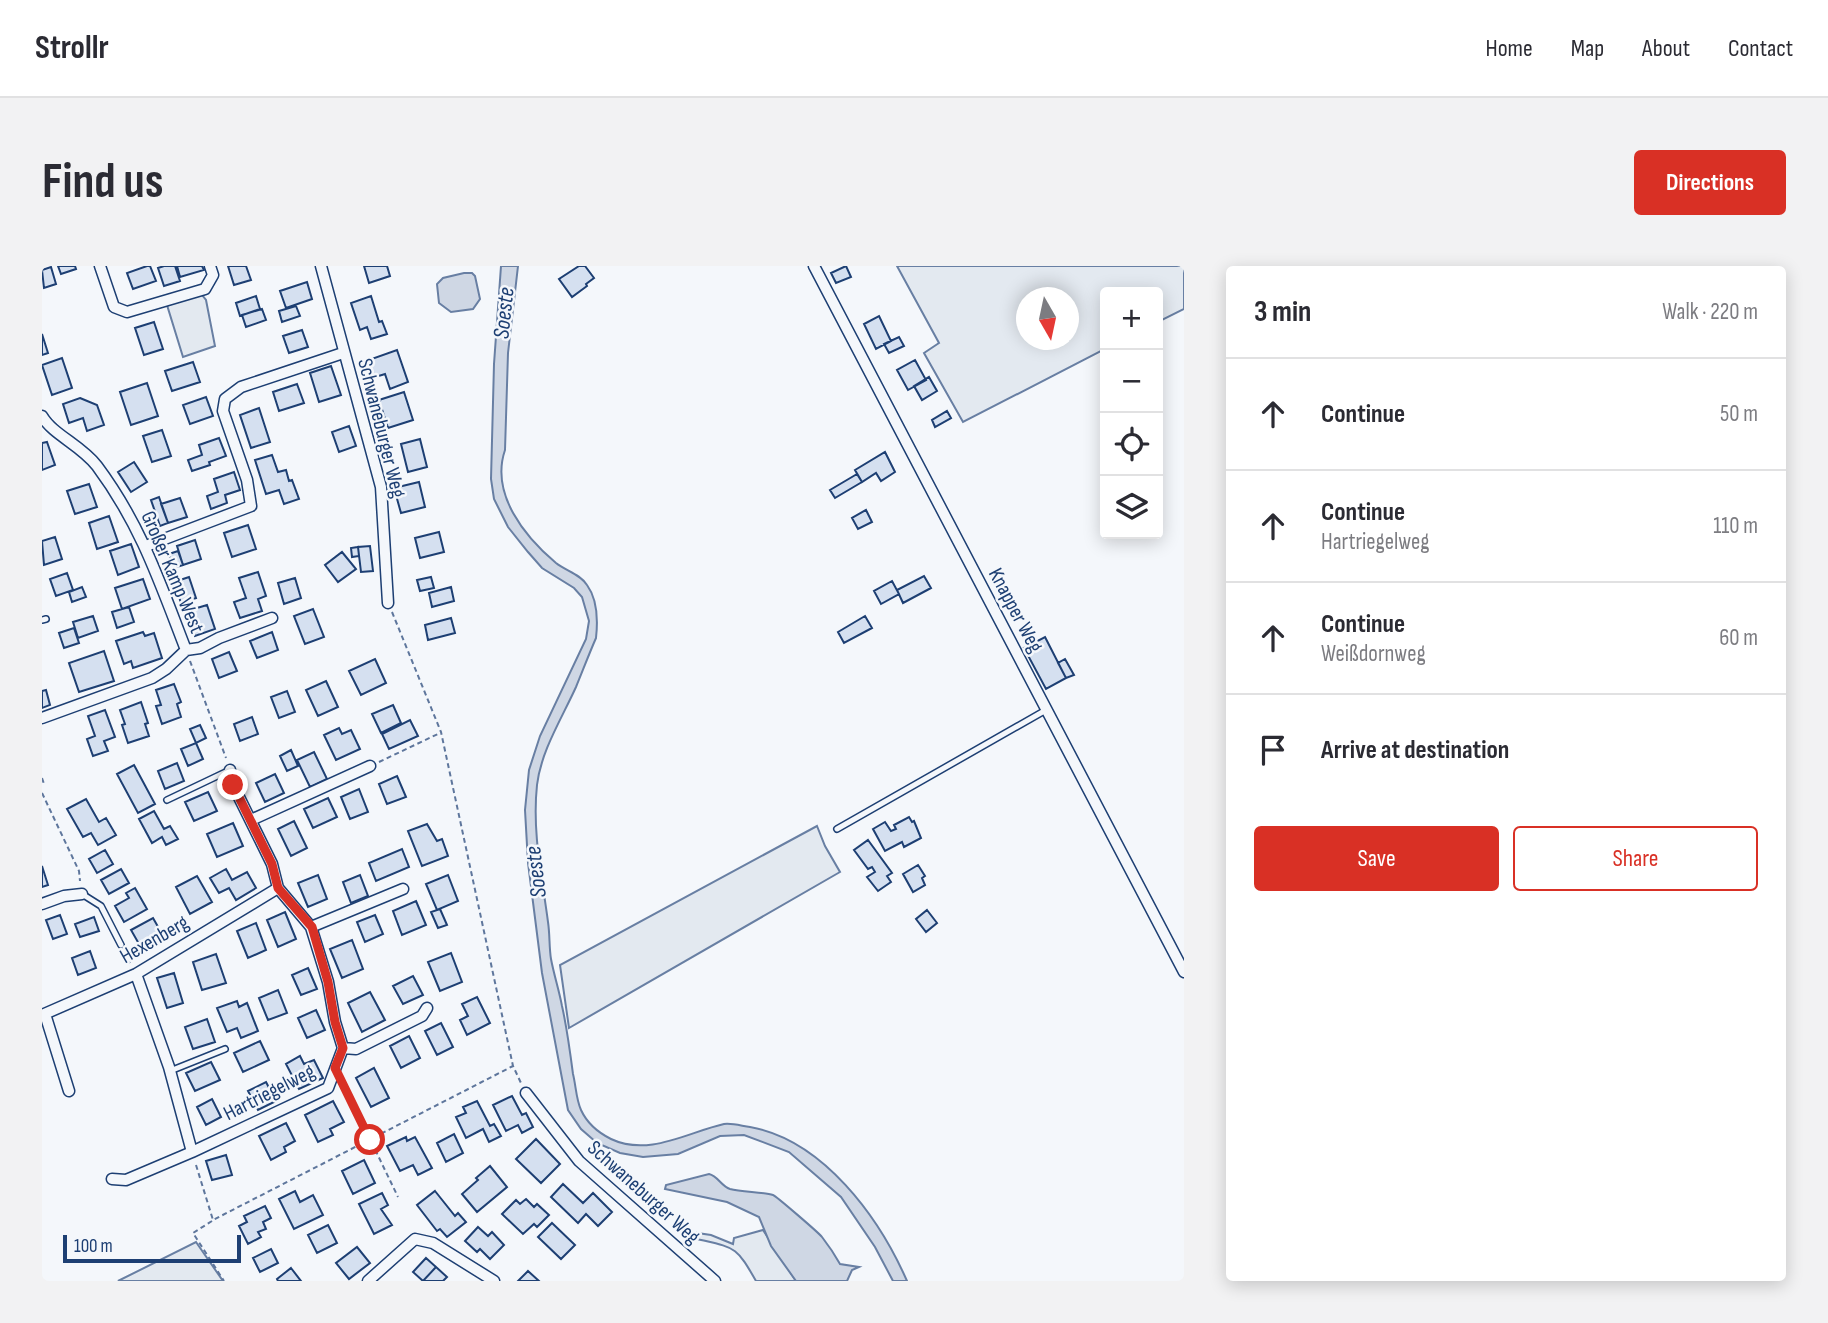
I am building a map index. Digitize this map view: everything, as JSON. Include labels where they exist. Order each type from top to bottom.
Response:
[{"type":"street","points":[[100,266],[114,307],[127,312],[205,289],[213,275],[210,266]]},
{"type":"street","name":"Schwaneburger Weg","points":[[321,266],[381,486],[388,603]]},
{"type":"street","name":"Knapper Weg","points":[[814,266],[1184,972]]},
{"type":"street","points":[[146,546],[251,506],[247,480],[223,411],[225,399],[241,387],[343,353]]},
{"type":"street","name":"Großer Kamp West","points":[[44,424],[74,443],[93,462],[122,503],[146,546],[186,650]]},
{"type":"street","points":[[42,718],[152,678],[186,650],[200,648],[272,618]]},
{"type":"street","points":[[251,820],[370,766]]},
{"type":"street","points":[[230,770],[233,785],[272,864],[278,888],[312,927],[343,1048],[356,1049],[422,1016],[427,1007]]},
{"type":"street","name":"Hexenberg","points":[[69,1091],[43,1015],[136,974],[278,888]]},
{"type":"street","points":[[312,927],[403,889]]},
{"type":"street","points":[[42,904],[64,896],[82,894]]},
{"type":"street","points":[[136,974],[170,1071],[192,1152]]},
{"type":"street","name":"Hartriegelweg","points":[[112,1179],[126,1180],[328,1088],[343,1048]]},
{"type":"street","name":"Schwaneburger Weg","points":[[526,1093],[579,1161],[715,1281]]},
{"type":"street","points":[[368,1281],[415,1239],[433,1243],[494,1281]]},
{"type":"lane","points":[[837,829],[1046,710]]},
{"type":"lane","points":[[167,800],[230,770]]},
{"type":"lane","points":[[82,894],[101,906],[121,945]]},
{"type":"lane","points":[[170,1071],[225,1049]]},
{"type":"path","points":[[388,603],[441,732],[513,1066],[526,1093]]},
{"type":"path","points":[[186,650],[230,770]]},
{"type":"path","points":[[370,766],[441,732]]},
{"type":"path","points":[[42,778],[42,784]]},
{"type":"path","points":[[42,793],[79,871],[82,894]]},
{"type":"path","points":[[121,945],[136,974]]},
{"type":"path","points":[[224,1281],[193,1233],[213,1220],[513,1066]]},
{"type":"path","points":[[335,1068],[398,1197]]},
{"type":"path","points":[[192,1152],[213,1220]]},
{"type":"shaded area","points":[[897,266],[1184,266],[1184,309],[1163,320],[1163,287],[1100,287],[1100,352],[963,422],[924,353],[939,343]]},
{"type":"shaded area","points":[[196,294],[202,295],[206,300],[215,346],[183,357],[167,305]]},
{"type":"shaded area","points":[[817,826],[840,872],[569,1028],[560,965]]},
{"type":"shaded area","points":[[763,1230],[796,1281],[756,1281],[734,1250],[697,1239],[697,1233],[711,1235],[733,1244],[734,1238]]},
{"type":"shaded area","points":[[196,1242],[223,1281],[118,1281]]},
{"type":"water","name":"Soeste","points":[[501,266],[518,266],[508,353],[505,450],[502,466],[502,483],[506,498],[533,541],[556,563],[584,581],[591,591],[596,610],[596,638],[543,760],[536,802],[537,837],[551,959],[581,1110],[598,1131],[625,1144],[654,1144],[724,1124],[750,1127],[777,1135],[801,1148],[845,1185],[881,1232],[907,1281],[893,1281],[875,1247],[841,1197],[789,1152],[744,1135],[720,1136],[678,1154],[643,1157],[620,1153],[597,1143],[581,1129],[568,1110],[542,973],[528,863],[525,810],[529,770],[540,736],[586,639],[589,621],[582,597],[574,588],[542,568],[508,527],[494,499],[491,479],[494,364]]},
{"type":"water","points":[[472,273],[475,276],[480,299],[473,309],[451,312],[439,303],[437,284],[443,278]]},
{"type":"water","points":[[709,1174],[730,1189],[773,1195],[822,1237],[840,1264],[859,1267],[852,1270],[847,1281],[796,1281],[771,1246],[759,1217],[727,1202],[665,1189],[666,1185]]},
{"type":"building","points":[[58,266],[75,266],[76,269],[61,274]]},
{"type":"building","points":[[150,266],[156,281],[133,289],[127,273]]},
{"type":"building","points":[[175,266],[180,281],[164,286],[158,268]]},
{"type":"building","points":[[177,266],[202,266],[204,270],[180,277]]},
{"type":"building","points":[[228,266],[246,266],[251,280],[234,285]]},
{"type":"building","points":[[364,266],[387,266],[390,276],[369,283]]},
{"type":"building","points":[[579,266],[585,266],[594,278],[572,297],[559,279]]},
{"type":"building","points":[[846,266],[851,277],[836,283],[831,273]]},
{"type":"building","points":[[51,267],[56,284],[44,288],[42,270]]},
{"type":"building","points":[[307,282],[312,299],[286,308],[280,291]]},
{"type":"building","points":[[256,296],[260,309],[240,316],[236,303]]},
{"type":"building","points":[[371,296],[379,322],[382,321],[387,334],[371,339],[367,327],[360,330],[351,303]]},
{"type":"building","points":[[296,306],[300,316],[282,322],[279,311]]},
{"type":"building","points":[[262,309],[266,320],[246,327],[242,315]]},
{"type":"building","points":[[879,316],[891,341],[876,349],[864,324]]},
{"type":"building","points":[[154,322],[163,349],[144,355],[135,328]]},
{"type":"building","points":[[302,330],[308,347],[289,353],[283,336]]},
{"type":"building","points":[[42,334],[48,353],[42,355]]},
{"type":"building","points":[[899,337],[904,346],[889,353],[884,344]]},
{"type":"building","points":[[397,350],[408,382],[390,389],[385,374],[369,379],[363,362]]},
{"type":"building","points":[[62,358],[72,388],[52,395],[42,365]]},
{"type":"building","points":[[915,360],[926,380],[908,390],[897,370]]},
{"type":"building","points":[[193,362],[200,382],[172,391],[165,371]]},
{"type":"building","points":[[331,366],[341,395],[319,402],[310,373]]},
{"type":"building","points":[[929,377],[937,391],[922,400],[914,386]]},
{"type":"building","points":[[147,383],[158,416],[131,425],[120,392]]},
{"type":"building","points":[[297,384],[304,403],[279,411],[273,392]]},
{"type":"building","points":[[404,392],[413,420],[388,428],[379,400]]},
{"type":"building","points":[[206,397],[213,416],[190,424],[183,405]]},
{"type":"building","points":[[80,398],[97,405],[104,425],[87,431],[83,418],[69,423],[63,404]]},
{"type":"building","points":[[259,408],[270,442],[251,448],[240,415]]},
{"type":"building","points":[[947,411],[951,418],[935,427],[932,420]]},
{"type":"building","points":[[349,426],[356,446],[339,452],[332,432]]},
{"type":"building","points":[[162,430],[171,456],[152,462],[143,436]]},
{"type":"building","points":[[219,438],[226,456],[192,471],[188,460],[202,455],[199,445]]},
{"type":"building","points":[[420,439],[427,467],[408,472],[401,444]]},
{"type":"building","points":[[47,442],[55,465],[42,470],[42,443]]},
{"type":"building","points":[[885,452],[895,472],[881,481],[876,473],[862,482],[855,470]]},
{"type":"building","points":[[272,455],[278,472],[286,470],[299,499],[284,504],[279,490],[266,494],[255,460]]},
{"type":"building","points":[[134,462],[147,482],[131,492],[118,472]]},
{"type":"building","points":[[234,472],[240,490],[225,495],[227,503],[211,509],[207,496],[218,492],[214,479]]},
{"type":"building","points":[[857,474],[862,482],[835,498],[830,490]]},
{"type":"building","points":[[419,482],[425,507],[401,513],[394,488]]},
{"type":"building","points":[[89,484],[97,507],[75,514],[67,491]]},
{"type":"building","points":[[159,497],[168,523],[160,526],[151,500]]},
{"type":"building","points":[[180,498],[187,517],[168,523],[161,504]]},
{"type":"building","points":[[866,510],[872,522],[858,529],[852,518]]},
{"type":"building","points":[[109,516],[118,542],[97,549],[89,523]]},
{"type":"building","points":[[248,525],[256,549],[232,557],[224,533]]},
{"type":"building","points":[[439,532],[444,552],[420,558],[415,538]]},
{"type":"building","points":[[55,537],[62,559],[44,565],[42,541]]},
{"type":"building","points":[[195,540],[201,559],[183,565],[177,546]]},
{"type":"building","points":[[131,544],[139,567],[118,575],[110,551]]},
{"type":"building","points":[[370,546],[373,571],[361,572],[358,547]]},
{"type":"building","points":[[358,547],[359,556],[352,557],[351,548]]},
{"type":"building","points":[[178,551],[183,565],[173,568],[169,554]]},
{"type":"building","points":[[342,552],[356,569],[338,582],[325,565]]},
{"type":"building","points":[[258,572],[266,596],[258,599],[262,611],[240,618],[234,602],[246,598],[239,578]]},
{"type":"building","points":[[67,573],[73,590],[56,596],[50,579]]},
{"type":"building","points":[[924,576],[931,588],[903,603],[897,590]]},
{"type":"building","points":[[189,577],[196,598],[181,603],[174,582]]},
{"type":"building","points":[[431,577],[434,588],[420,591],[417,580]]},
{"type":"building","points":[[295,578],[301,598],[284,604],[278,583]]},
{"type":"building","points":[[143,579],[150,599],[122,609],[115,588]]},
{"type":"building","points":[[892,581],[899,594],[881,604],[874,591]]},
{"type":"building","points":[[82,587],[86,597],[72,602],[69,592]]},
{"type":"building","points":[[451,587],[454,601],[432,607],[429,593]]},
{"type":"building","points":[[207,605],[215,629],[195,636],[187,611]]},
{"type":"building","points":[[129,607],[134,622],[117,628],[112,612]]},
{"type":"building","points":[[313,609],[324,637],[305,644],[294,616]]},
{"type":"building","points":[[93,616],[98,631],[78,638],[73,622]]},
{"type":"building","points":[[865,616],[872,628],[844,643],[838,632]]},
{"type":"building","points":[[451,618],[455,633],[428,640],[425,625]]},
{"type":"building","points":[[74,628],[79,643],[64,648],[59,633]]},
{"type":"building","points":[[143,632],[145,636],[154,633],[162,658],[133,668],[131,661],[124,664],[116,641]]},
{"type":"building","points":[[272,632],[278,650],[257,658],[250,641]]},
{"type":"building","points":[[1045,637],[1066,678],[1046,689],[1024,648]]},
{"type":"building","points":[[104,651],[114,681],[79,692],[69,663]]},
{"type":"building","points":[[229,652],[237,671],[219,678],[212,659]]},
{"type":"building","points":[[375,659],[386,683],[361,695],[349,671]]},
{"type":"building","points":[[1065,659],[1074,675],[1066,678],[1058,663]]},
{"type":"building","points":[[326,681],[338,707],[318,716],[306,690]]},
{"type":"building","points":[[174,684],[181,702],[177,704],[181,717],[162,724],[156,706],[161,705],[156,690]]},
{"type":"building","points":[[46,690],[50,705],[42,708],[42,691]]},
{"type":"building","points":[[287,691],[295,712],[279,718],[271,697]]},
{"type":"building","points":[[141,702],[149,736],[128,743],[120,710]]},
{"type":"building","points":[[393,705],[401,723],[381,733],[372,714]]},
{"type":"building","points":[[105,710],[115,737],[104,741],[108,751],[93,756],[87,739],[95,736],[88,716]]},
{"type":"building","points":[[252,717],[258,734],[240,741],[234,724]]},
{"type":"building","points":[[410,720],[418,736],[389,749],[382,734]]},
{"type":"building","points":[[200,725],[206,738],[196,743],[190,729]]},
{"type":"building","points":[[339,728],[342,734],[351,730],[360,749],[336,760],[324,735]]},
{"type":"building","points":[[196,743],[203,759],[188,766],[181,749]]},
{"type":"building","points":[[291,750],[298,766],[287,771],[280,756]]},
{"type":"building","points":[[314,752],[327,779],[310,787],[297,760]]},
{"type":"building","points":[[177,763],[184,781],[165,789],[158,771]]},
{"type":"building","points":[[134,765],[155,804],[138,813],[117,774]]},
{"type":"building","points":[[275,774],[284,793],[265,802],[256,783]]},
{"type":"building","points":[[397,776],[406,797],[387,804],[379,784]]},
{"type":"building","points":[[359,789],[368,812],[350,819],[341,797]]},
{"type":"building","points":[[208,792],[217,811],[194,821],[185,802]]},
{"type":"building","points":[[328,798],[337,817],[313,828],[304,809]]},
{"type":"building","points":[[86,799],[99,822],[106,818],[116,835],[98,845],[91,833],[83,837],[67,809]]},
{"type":"building","points":[[154,811],[164,829],[170,826],[178,839],[166,845],[162,837],[152,843],[139,819]]},
{"type":"building","points":[[909,817],[914,821],[921,838],[904,847],[902,842],[885,851],[873,829],[885,822],[891,831],[896,829],[894,825]]},
{"type":"building","points":[[294,821],[307,848],[291,856],[278,829]]},
{"type":"building","points":[[233,823],[243,846],[217,857],[207,834]]},
{"type":"building","points":[[427,824],[437,841],[442,839],[448,856],[422,866],[408,831]]},
{"type":"building","points":[[868,840],[892,873],[887,876],[891,882],[878,891],[867,877],[875,872],[872,867],[868,869],[854,850]]},
{"type":"building","points":[[402,849],[409,867],[376,881],[369,863]]},
{"type":"building","points":[[105,850],[113,864],[97,873],[89,859]]},
{"type":"building","points":[[918,865],[925,876],[922,878],[925,885],[913,892],[903,874]]},
{"type":"building","points":[[42,866],[48,885],[42,887]]},
{"type":"building","points":[[121,869],[129,883],[109,894],[101,880]]},
{"type":"building","points":[[226,869],[232,880],[247,872],[256,888],[236,900],[229,888],[219,893],[210,878]]},
{"type":"building","points":[[318,875],[327,899],[308,907],[298,883]]},
{"type":"building","points":[[360,875],[368,896],[351,903],[343,882]]},
{"type":"building","points":[[448,875],[458,901],[437,910],[426,884]]},
{"type":"building","points":[[197,876],[212,902],[190,914],[176,887]]},
{"type":"building","points":[[135,888],[147,909],[124,922],[115,906],[129,898],[126,893]]},
{"type":"building","points":[[416,901],[426,925],[402,935],[393,911]]},
{"type":"building","points":[[440,909],[447,925],[438,928],[431,912]]},
{"type":"building","points":[[927,910],[937,923],[926,932],[916,919]]},
{"type":"building","points":[[285,912],[296,939],[278,947],[267,920]]},
{"type":"building","points":[[60,915],[67,934],[53,939],[46,920]]},
{"type":"building","points":[[375,915],[383,934],[365,942],[357,922]]},
{"type":"building","points":[[94,917],[99,931],[80,937],[75,924]]},
{"type":"building","points":[[153,918],[165,939],[143,951],[131,930]]},
{"type":"building","points":[[256,923],[266,950],[248,958],[237,931]]},
{"type":"building","points":[[352,940],[363,969],[342,978],[330,949]]},
{"type":"building","points":[[90,951],[96,968],[78,975],[72,958]]},
{"type":"building","points":[[451,953],[462,982],[440,991],[428,962]]},
{"type":"building","points":[[216,954],[226,983],[202,990],[193,962]]},
{"type":"building","points":[[308,968],[317,989],[301,995],[292,975]]},
{"type":"building","points":[[174,973],[183,1003],[167,1008],[157,978]]},
{"type":"building","points":[[413,976],[423,995],[403,1004],[393,986]]},
{"type":"building","points":[[278,990],[287,1013],[268,1020],[259,998]]},
{"type":"building","points":[[370,992],[385,1020],[362,1032],[348,1003]]},
{"type":"building","points":[[477,997],[490,1023],[467,1035],[460,1020],[468,1016],[462,1004]]},
{"type":"building","points":[[237,1001],[239,1007],[247,1003],[258,1031],[241,1038],[237,1028],[227,1032],[217,1008]]},
{"type":"building","points":[[316,1010],[325,1030],[307,1038],[298,1018]]},
{"type":"building","points":[[207,1019],[215,1042],[193,1049],[185,1027]]},
{"type":"building","points":[[441,1023],[453,1047],[437,1055],[425,1031]]},
{"type":"building","points":[[409,1036],[420,1058],[401,1068],[390,1046]]},
{"type":"building","points":[[260,1041],[269,1060],[243,1072],[234,1053]]},
{"type":"building","points":[[300,1056],[304,1064],[314,1060],[323,1078],[299,1089],[286,1064]]},
{"type":"building","points":[[211,1062],[220,1080],[195,1091],[186,1073]]},
{"type":"building","points":[[374,1068],[389,1098],[371,1107],[356,1078]]},
{"type":"building","points":[[266,1082],[276,1101],[258,1110],[248,1091]]},
{"type":"building","points":[[512,1096],[522,1115],[526,1113],[533,1127],[522,1133],[518,1125],[506,1131],[493,1105]]},
{"type":"building","points":[[212,1099],[221,1117],[206,1125],[197,1107]]},
{"type":"building","points":[[333,1101],[344,1122],[330,1129],[333,1135],[318,1142],[305,1115]]},
{"type":"building","points":[[477,1101],[490,1126],[494,1124],[501,1136],[489,1142],[483,1129],[466,1138],[456,1117],[466,1113],[463,1107]]},
{"type":"building","points":[[286,1123],[295,1141],[284,1147],[286,1152],[271,1160],[259,1136]]},
{"type":"building","points":[[454,1134],[463,1153],[446,1162],[437,1143]]},
{"type":"building","points":[[406,1137],[407,1141],[415,1137],[432,1168],[418,1175],[413,1165],[400,1171],[387,1146]]},
{"type":"building","points":[[536,1139],[560,1164],[541,1183],[516,1159]]},
{"type":"building","points":[[226,1155],[232,1175],[212,1180],[206,1161]]},
{"type":"building","points":[[364,1160],[375,1183],[353,1194],[342,1171]]},
{"type":"building","points":[[490,1166],[507,1187],[477,1212],[462,1194]]},
{"type":"building","points":[[563,1184],[583,1203],[593,1193],[612,1212],[598,1226],[586,1214],[578,1223],[551,1197]]},
{"type":"building","points":[[295,1191],[300,1202],[313,1195],[323,1215],[294,1229],[279,1199]]},
{"type":"building","points":[[435,1191],[455,1216],[458,1213],[466,1222],[447,1237],[440,1229],[437,1231],[417,1205]]},
{"type":"building","points":[[382,1193],[388,1205],[381,1209],[392,1225],[374,1234],[359,1204]]},
{"type":"building","points":[[526,1199],[534,1207],[537,1204],[549,1215],[537,1227],[534,1224],[523,1234],[502,1214],[516,1200],[520,1204]]},
{"type":"building","points":[[265,1206],[271,1218],[263,1222],[266,1229],[258,1232],[261,1237],[248,1244],[239,1226],[247,1222],[244,1216]]},
{"type":"building","points":[[552,1223],[575,1245],[561,1259],[538,1237]]},
{"type":"building","points":[[328,1225],[337,1243],[317,1253],[308,1235]]},
{"type":"building","points":[[478,1227],[488,1236],[492,1232],[504,1245],[490,1259],[480,1249],[477,1252],[465,1241]]},
{"type":"building","points":[[357,1247],[370,1263],[349,1279],[336,1263]]},
{"type":"building","points":[[271,1249],[278,1263],[260,1272],[253,1258]]},
{"type":"building","points":[[426,1258],[436,1267],[423,1281],[413,1272]]},
{"type":"building","points":[[436,1267],[447,1277],[443,1281],[423,1281]]},
{"type":"building","points":[[291,1268],[301,1281],[278,1281],[277,1279]]},
{"type":"building","points":[[528,1271],[539,1281],[518,1281]]},
{"type":"route","points":[[233,785],[272,864],[278,888],[312,927],[343,1048],[335,1068],[370,1140]]}]
